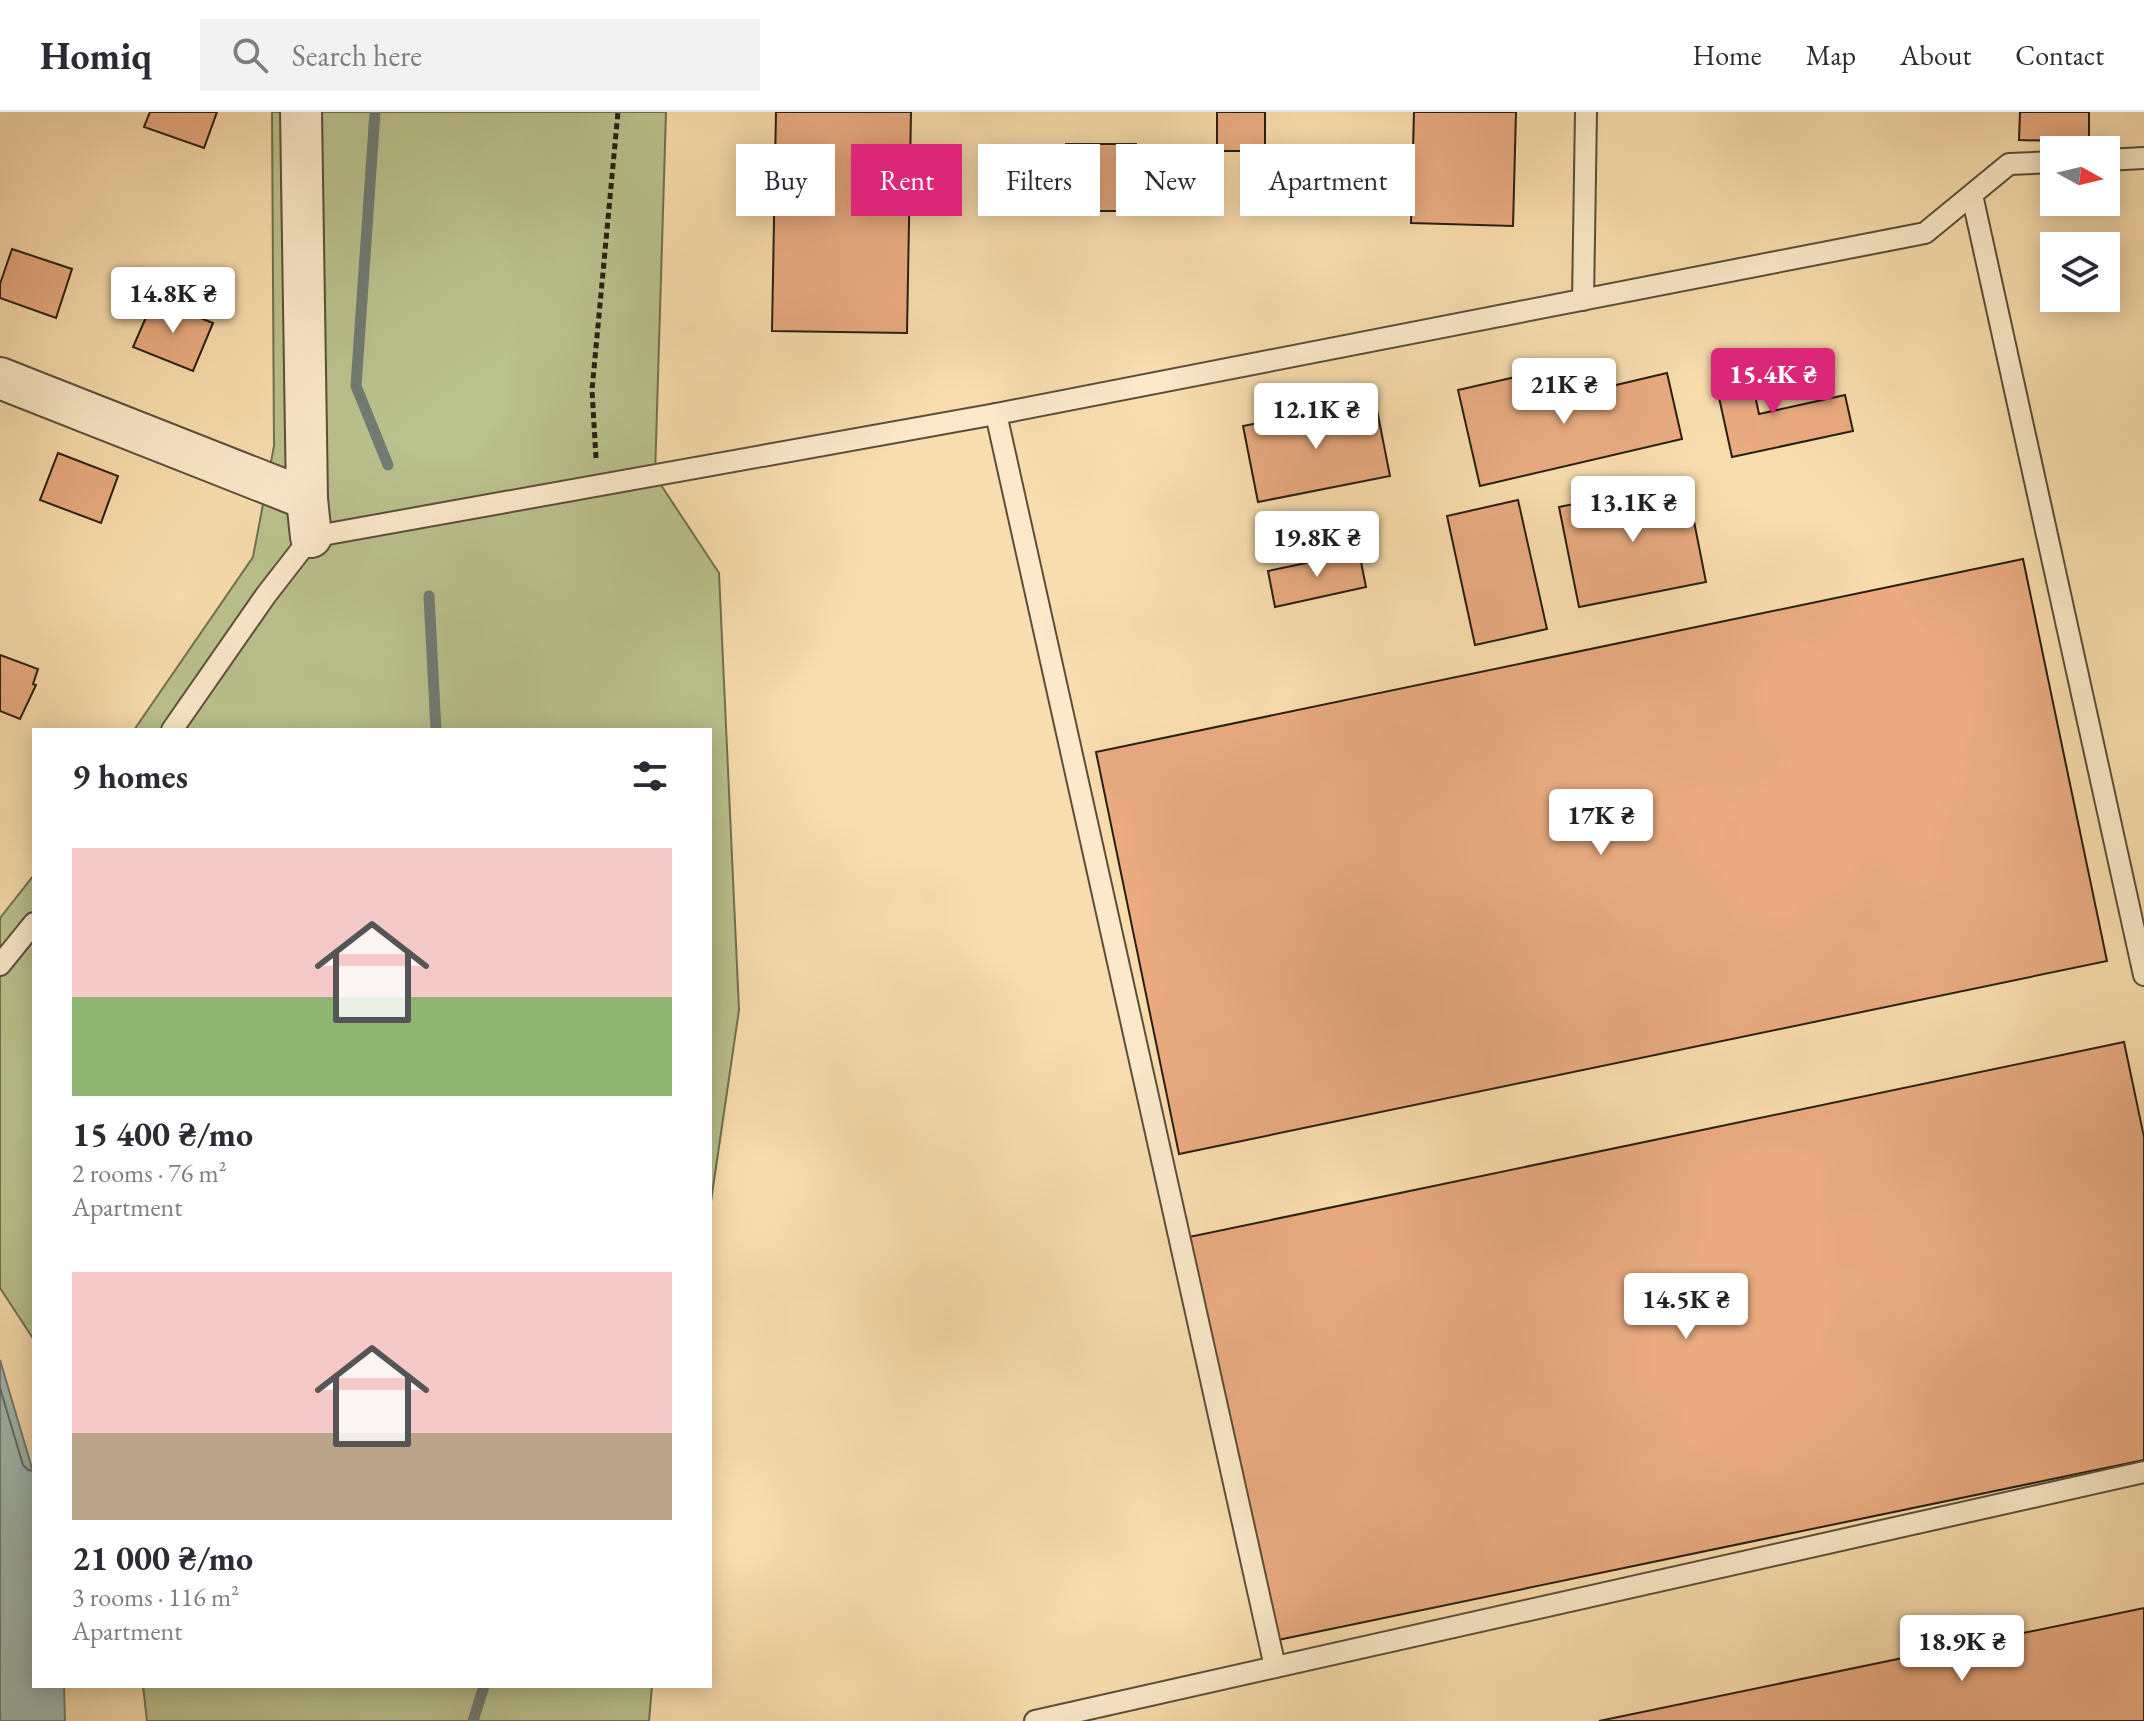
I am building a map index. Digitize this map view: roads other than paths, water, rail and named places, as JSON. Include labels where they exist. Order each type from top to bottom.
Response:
[{"type":"street","points":[[0,378],[309,518],[301,112]]},
{"type":"lane","points":[[1583,300],[1586,112]]},
{"type":"lane","points":[[2120,159],[2144,158]]},
{"type":"lane","points":[[173,728],[266,595],[309,518],[598,485],[996,414],[1925,233],[2009,164],[2040,163]]},
{"type":"lane","points":[[1972,195],[2144,975]]},
{"type":"lane","points":[[996,414],[1275,1667]]},
{"type":"lane","points":[[0,965],[32,925]]},
{"type":"lane","points":[[1035,1721],[2144,1472]]},
{"type":"water","points":[[0,1360],[32,1468],[32,1688],[64,1688],[65,1721],[0,1721]]},
{"type":"waterway","points":[[375,112],[356,386],[388,465]]},
{"type":"waterway","points":[[429,596],[436,728]]},
{"type":"waterway","points":[[473,1721],[483,1688]]}]
